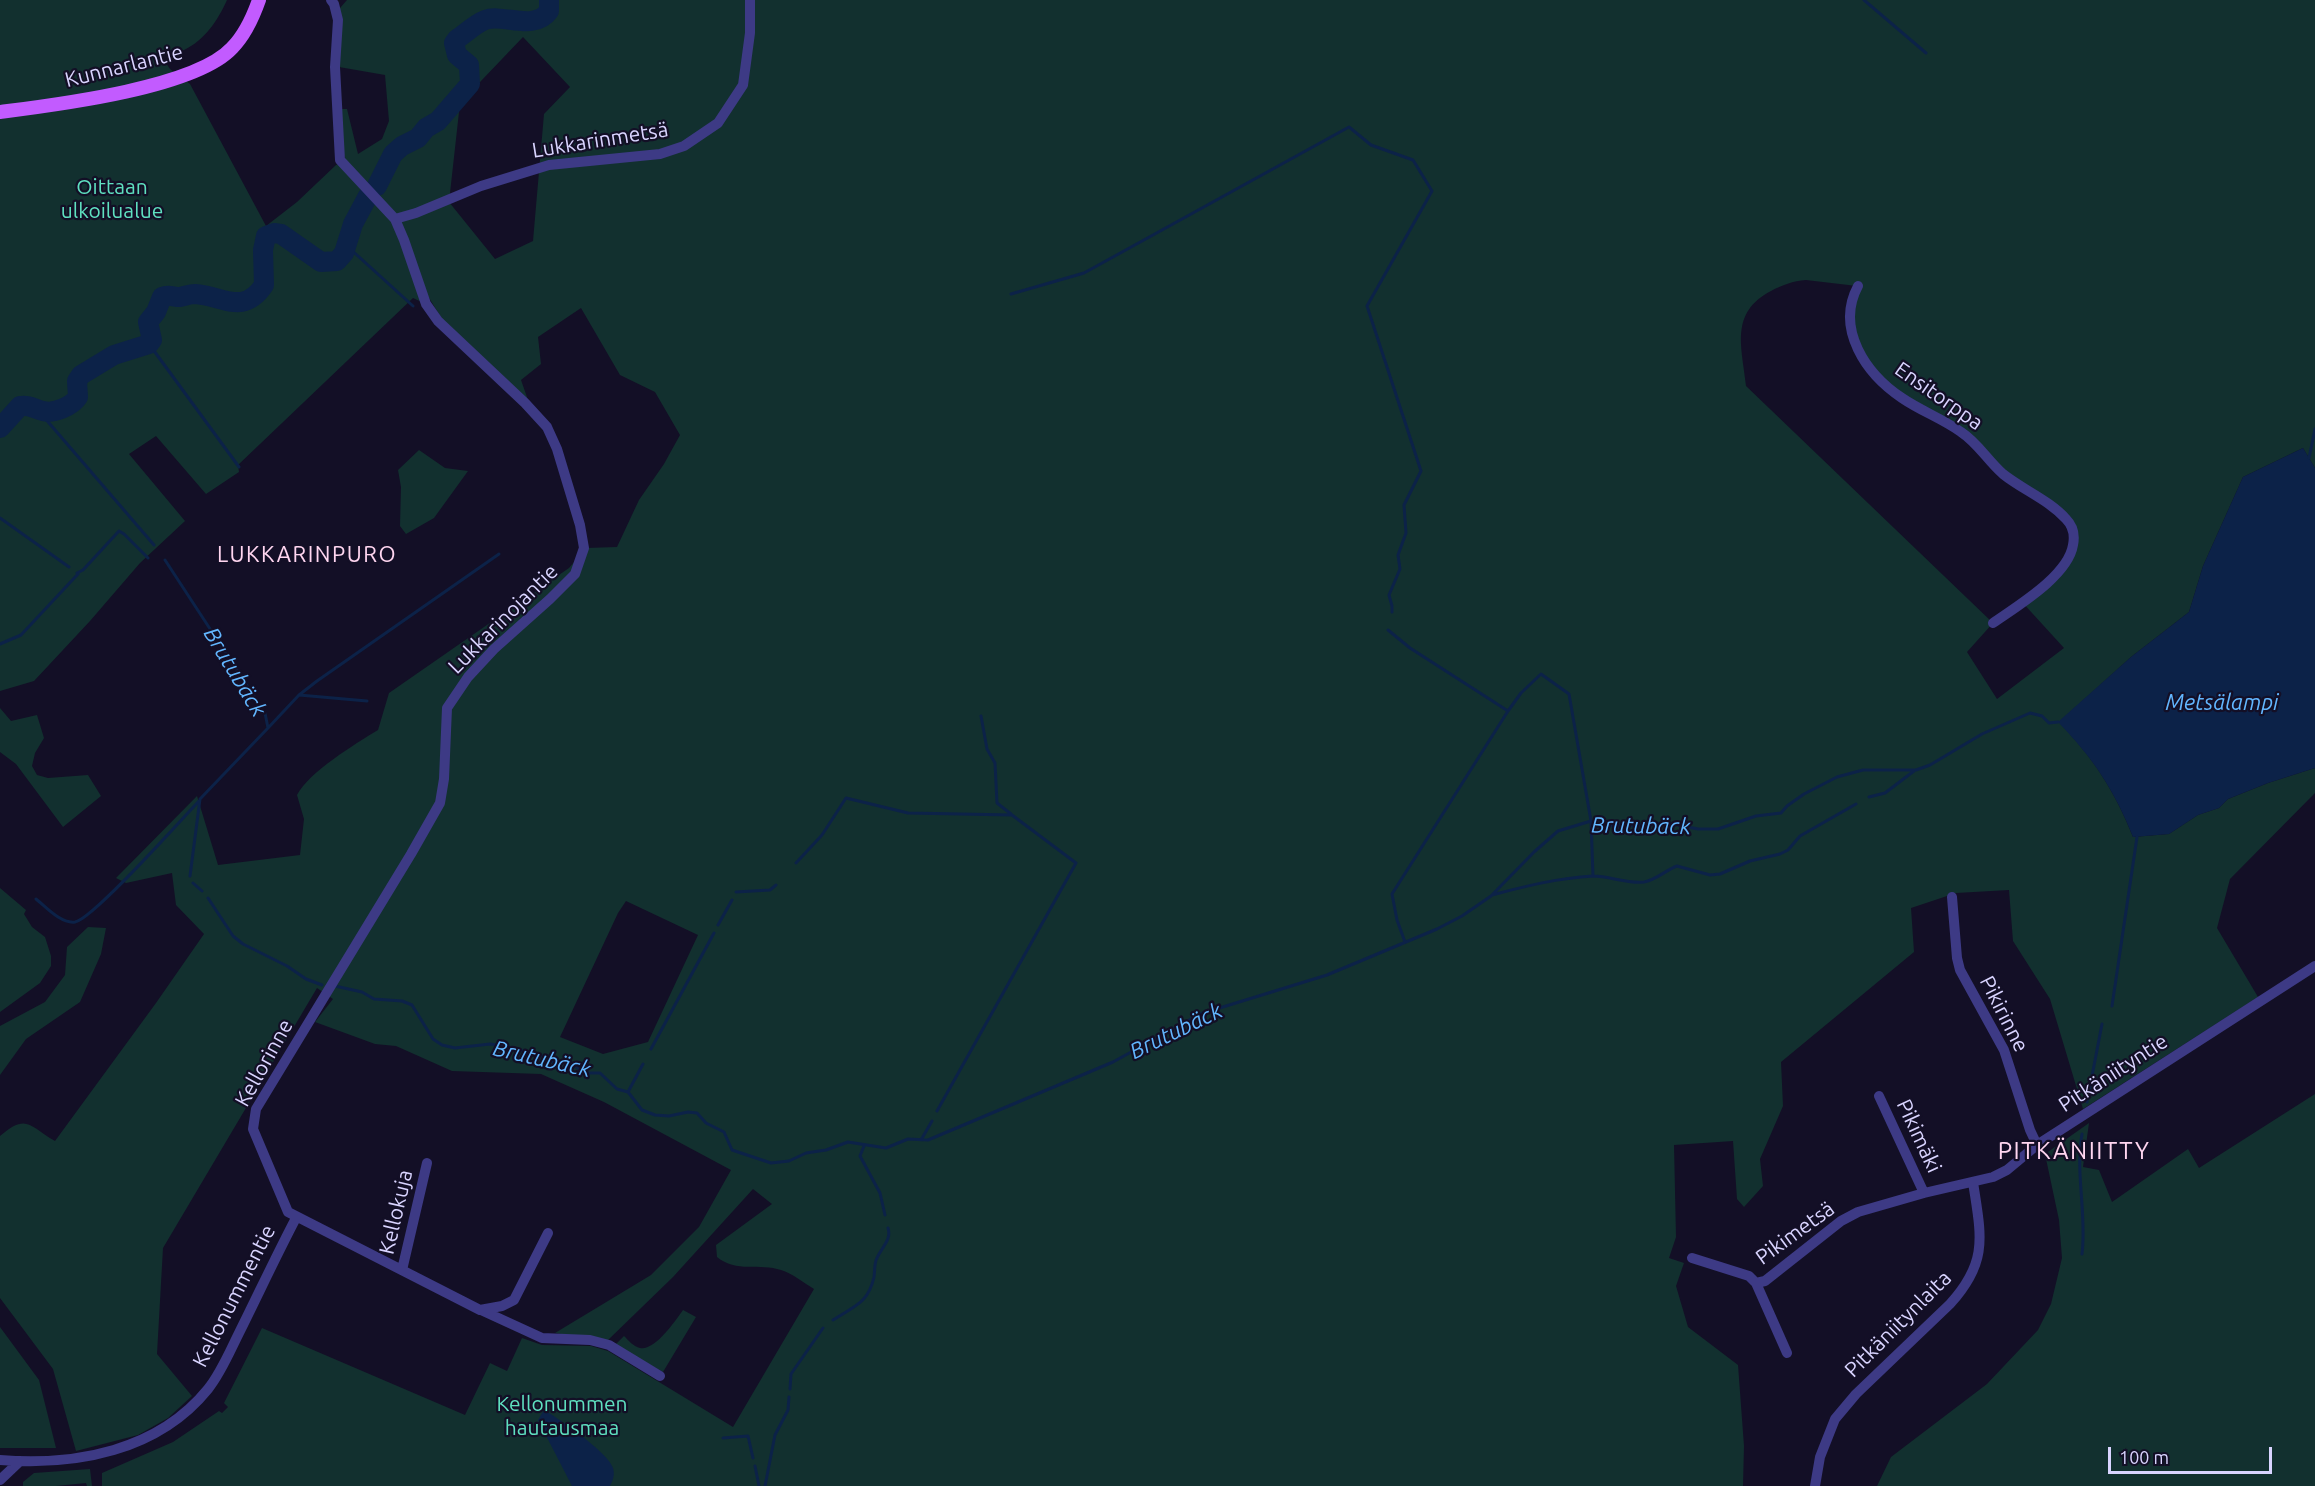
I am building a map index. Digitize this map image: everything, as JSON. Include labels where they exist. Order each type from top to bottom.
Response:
[{"type":"main road","name":"Kunnarlantie","points":[[0,112],[101,95],[186,75],[215,61],[231,49],[246,30],[259,0]]},
{"type":"street","name":"Lukkarinojantie","points":[[327,992],[415,849],[440,802],[444,779],[447,708],[468,677],[494,649],[575,574],[584,548],[580,525],[557,449],[547,427],[525,403],[438,321],[426,304],[395,219],[340,160],[335,67],[338,20],[334,3],[331,0]]},
{"type":"street","name":"Lukkarinmetsä","points":[[395,219],[416,213],[481,186],[549,165],[660,154],[684,146],[718,123],[743,85],[750,33],[750,0]]},
{"type":"street","name":"Ensitorppa","points":[[1858,286],[1850,310],[1850,324],[1854,345],[1865,363],[1901,397],[1962,432],[2004,474],[2060,513],[2071,525],[2074,538],[2071,553],[2062,567],[2038,589],[1993,623]]},
{"type":"street","name":"Pikirinne","points":[[1952,897],[1960,970],[2004,1050],[2037,1145]]},
{"type":"street","name":"Pitkäniityntie","points":[[1924,1192],[1973,1182],[2007,1170],[2037,1145],[2315,966]]},
{"type":"street","name":"Kellorinne","points":[[296,1218],[288,1212],[283,1203],[253,1129],[253,1118],[256,1109],[327,992]]},
{"type":"street","name":"Pikimäki","points":[[1879,1096],[1924,1192]]},
{"type":"street","name":"Kellokuja","points":[[402,1270],[427,1163]]},
{"type":"street","name":"Pitkäniitynlaita","points":[[1815,1486],[1820,1457],[1835,1419],[1856,1394],[1950,1304],[1974,1273],[1979,1253],[1980,1228],[1973,1182]]},
{"type":"street","name":"Pikimetsä","points":[[1692,1258],[1749,1276],[1756,1283],[1765,1281],[1849,1217],[1875,1206],[1924,1192]]},
{"type":"street","name":"Kellonummentie","points":[[0,1460],[20,1461],[95,1456],[138,1443],[187,1413],[210,1388],[296,1218],[480,1310],[542,1338],[590,1340],[609,1345],[660,1376]]},
{"type":"street","points":[[480,1310],[502,1306],[514,1300],[548,1233]]},
{"type":"street","points":[[1756,1283],[1787,1353]]},
{"type":"street","points":[[0,1480],[20,1461]]},
{"type":"green space","points":[[0,0],[227,0],[215,22],[198,41],[184,50],[161,56],[170,69],[190,84],[266,226],[297,202],[336,165],[346,161],[341,145],[340,109],[347,109],[358,154],[382,139],[389,121],[385,75],[339,67],[340,8],[347,0],[2315,0],[2315,468],[2303,448],[2243,477],[2203,566],[2189,612],[2131,657],[2059,722],[2102,776],[2119,805],[2133,837],[2169,834],[2198,815],[2219,808],[2228,799],[2315,768],[2315,793],[2230,879],[2217,928],[2258,997],[2083,1109],[2050,999],[2013,941],[2009,890],[1956,893],[1911,908],[1914,952],[1781,1062],[1783,1106],[1760,1159],[1763,1186],[1744,1207],[1737,1199],[1733,1141],[1674,1145],[1676,1237],[1669,1258],[1684,1263],[1676,1286],[1688,1327],[1738,1365],[1744,1446],[1743,1486],[102,1486],[102,1473],[173,1442],[219,1411],[222,1413],[228,1407],[224,1403],[262,1328],[465,1415],[490,1363],[507,1371],[522,1338],[542,1345],[591,1346],[608,1351],[733,1427],[814,1289],[781,1270],[732,1265],[717,1257],[716,1245],[772,1204],[753,1189],[673,1277],[607,1341],[555,1333],[651,1275],[699,1227],[731,1170],[604,1102],[541,1074],[452,1071],[396,1046],[375,1044],[315,1022],[333,999],[317,988],[163,1248],[157,1354],[192,1396],[168,1418],[138,1435],[76,1451],[53,1369],[0,1298],[0,1136],[16,1125],[28,1124],[55,1141],[204,934],[176,905],[172,873],[126,883],[116,878],[197,796],[218,865],[300,855],[304,819],[297,795],[311,777],[333,759],[378,730],[389,693],[569,568],[586,548],[617,547],[639,500],[664,464],[680,435],[655,392],[620,375],[581,308],[538,337],[541,364],[521,380],[528,400],[442,319],[420,283],[426,304],[413,298],[238,465],[239,472],[206,494],[156,436],[129,454],[185,521],[140,563],[34,681],[0,691],[0,430],[18,408],[0,428]],"holes":[[[523,37],[570,87],[544,114],[533,241],[495,259],[449,202],[460,103]],[[1806,280],[1857,286],[1852,337],[1888,387],[1975,443],[2073,531],[2062,567],[2022,602],[2064,648],[1997,699],[1967,652],[1993,623],[1746,386],[1741,345],[1744,320],[1758,300],[1771,291]],[[626,901],[698,935],[648,1042],[603,1054],[560,1037],[618,913]]]},
{"type":"green space","points":[[419,450],[445,468],[468,471],[434,518],[406,534],[400,526],[401,487],[398,470]]},
{"type":"green space","points":[[0,708],[11,721],[37,715],[44,738],[35,753],[32,766],[37,775],[48,778],[88,775],[101,796],[63,827],[16,764],[0,752]]},
{"type":"green space","points":[[0,888],[26,910],[24,914],[32,927],[45,937],[51,956],[51,966],[40,983],[0,1012]]},
{"type":"green space","points":[[88,927],[106,928],[101,954],[80,1002],[26,1039],[0,1075],[0,1026],[45,1002],[65,975],[67,947]]},
{"type":"green space","points":[[2315,1094],[2315,1486],[1877,1486],[1891,1457],[1987,1384],[2038,1330],[2051,1304],[2062,1258],[2059,1220],[2045,1154],[2089,1123],[2083,1167],[2099,1170],[2112,1202],[2188,1149],[2199,1168]]},
{"type":"green space","points":[[683,1310],[696,1317],[663,1372],[615,1345],[624,1336],[640,1348],[652,1345]]},
{"type":"green space","points":[[0,1327],[39,1380],[56,1448],[0,1448]]},
{"type":"green space","points":[[90,1469],[92,1486],[87,1486],[86,1483],[23,1486],[23,1482],[34,1473]]},
{"type":"water","name":"Metsälampi","points":[[2303,448],[2315,468],[2315,768],[2228,799],[2219,808],[2198,815],[2169,834],[2133,837],[2119,805],[2102,776],[2058,722],[2131,657],[2189,612],[2203,566],[2243,477]]},
{"type":"water","points":[[544,1410],[582,1436],[609,1462],[614,1473],[610,1486],[572,1486],[538,1420]]},
{"type":"waterway","points":[[377,186],[393,154],[402,146],[418,138],[426,128],[438,121],[470,84],[469,65],[457,55],[454,43],[457,39],[474,26],[492,18],[527,21],[543,17],[549,11],[549,0]]},
{"type":"waterway","points":[[1864,0],[1926,53]]},
{"type":"waterway","points":[[1011,294],[1084,273],[1349,127],[1371,145],[1413,160],[1432,191],[1367,306],[1421,471],[1404,505],[1406,533],[1398,555],[1400,569],[1389,595],[1392,612]]},
{"type":"waterway","points":[[0,428],[20,406],[29,406],[47,412],[67,406],[78,397],[77,381],[81,375],[114,355],[149,344],[152,340],[148,322],[156,312],[162,297],[195,294],[232,302],[248,300],[264,285],[263,250],[266,236],[274,233],[281,234],[321,262],[337,261],[344,253],[353,224],[368,196]]},
{"type":"waterway","points":[[347,246],[413,306]]},
{"type":"waterway","points":[[149,344],[239,467]]},
{"type":"waterway","name":"Brutubäck","points":[[37,409],[154,545]]},
{"type":"waterway","points":[[2309,458],[2315,429]]},
{"type":"waterway","name":"Brutubäck","points":[[0,518],[69,567]]},
{"type":"waterway","name":"Brutubäck","points":[[77,573],[83,570],[119,531],[148,558]]},
{"type":"waterway","points":[[299,695],[499,554]]},
{"type":"waterway","name":"Brutubäck","points":[[165,560],[265,713],[268,728],[200,799],[190,876]]},
{"type":"waterway","points":[[0,644],[21,635],[78,574]]},
{"type":"waterway","points":[[1388,630],[1410,648],[1508,711],[1392,894],[1397,920],[1405,942]]},
{"type":"waterway","points":[[1508,711],[1521,693],[1541,674],[1569,694],[1591,821],[1593,876]]},
{"type":"waterway","points":[[268,728],[299,695],[367,701]]},
{"type":"waterway","name":"Brutubäck","points":[[335,986],[362,992],[374,999],[402,1001],[412,1005],[433,1039],[442,1045],[455,1048],[490,1044],[503,1046],[540,1055],[555,1063],[570,1063],[585,1073],[600,1073],[617,1089],[628,1092],[642,1110],[655,1115],[669,1116],[688,1112],[697,1113],[706,1123],[724,1132],[732,1150],[771,1163],[789,1161],[806,1153],[826,1150],[848,1142],[886,1148],[908,1139],[928,1140],[1113,1062],[1200,1014],[1327,975],[1437,929],[1462,916],[1491,896],[1558,831],[1591,821],[1602,825],[1667,823],[1698,829],[1718,829],[1756,816],[1781,813],[1804,794],[1837,777],[1863,770],[1916,770],[1930,765],[1982,734],[2030,713],[2042,716],[2049,723],[2058,722]]},
{"type":"waterway","points":[[981,716],[987,749],[995,763],[997,803],[1011,814]]},
{"type":"waterway","points":[[1869,797],[1885,793],[1914,771]]},
{"type":"waterway","points":[[796,863],[822,835],[846,798],[908,813],[1012,815],[1076,863],[937,1111]]},
{"type":"waterway","points":[[36,899],[64,920],[75,922],[85,917],[157,847],[199,801]]},
{"type":"waterway","points":[[1492,895],[1580,877],[1599,876],[1644,882],[1677,866],[1710,875],[1720,874],[1750,861],[1788,850],[1800,836],[1856,804]]},
{"type":"waterway","points":[[2112,1006],[2137,837]]},
{"type":"waterway","name":"Brutubäck","points":[[193,883],[202,891]]},
{"type":"waterway","points":[[736,892],[770,890],[776,885]]},
{"type":"waterway","name":"Brutubäck","points":[[208,898],[233,936],[243,944],[287,966],[306,979],[322,985]]},
{"type":"waterway","points":[[718,925],[732,900]]},
{"type":"waterway","points":[[651,1049],[714,933]]},
{"type":"waterway","points":[[2087,1102],[2102,1024]]},
{"type":"waterway","points":[[628,1092],[643,1064]]},
{"type":"waterway","points":[[921,1140],[932,1121]]},
{"type":"waterway","points":[[2082,1134],[2080,1164],[2082,1254]]},
{"type":"waterway","points":[[864,1146],[860,1156],[880,1193],[885,1215]]},
{"type":"waterway","points":[[833,1320],[859,1303],[868,1293],[874,1277],[876,1260],[889,1236],[888,1228]]},
{"type":"waterway","points":[[790,1389],[791,1374],[823,1328]]},
{"type":"waterway","points":[[765,1486],[775,1435],[788,1410],[789,1397]]},
{"type":"waterway","points":[[723,1438],[748,1436],[753,1458]]},
{"type":"waterway","points":[[755,1466],[759,1486]]},
{"type":"district","name":"LUKKARINPURO","points":[[307,555]]},
{"type":"district","name":"PITKÄNIITTY","points":[[2074,1151]]},
{"type":"park label","name":"Oittaan ulkoilualue","points":[[112,199]]},
{"type":"park label","name":"Kellonummen hautausmaa","points":[[562,1416]]}]
